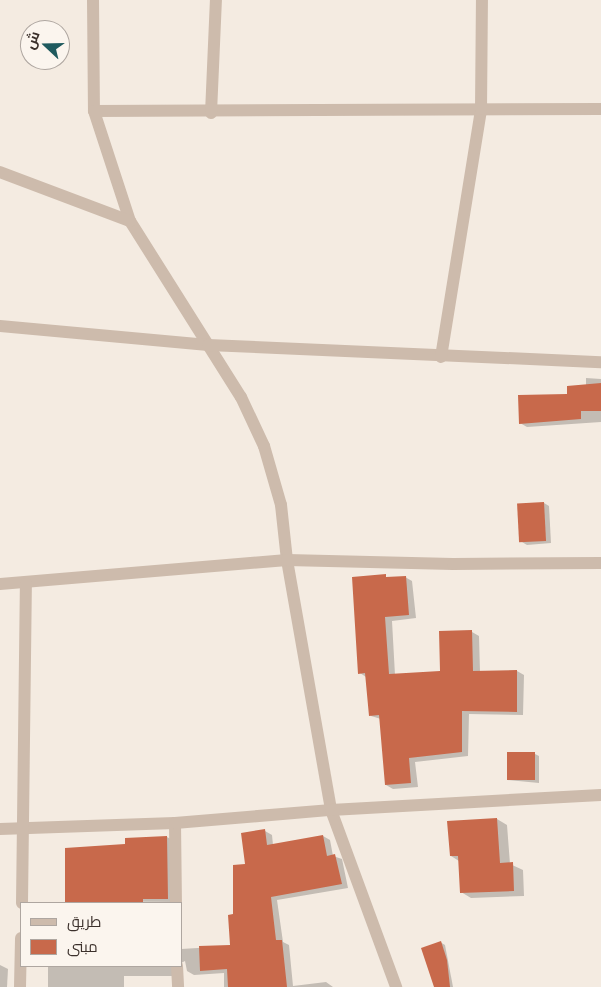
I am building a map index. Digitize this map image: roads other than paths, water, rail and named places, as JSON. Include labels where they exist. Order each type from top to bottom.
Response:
[{"type":"street","points":[[93,0],[94,111],[130,221],[241,397],[264,446],[281,505],[287,560],[331,810],[396,987]]},
{"type":"street","points":[[211,113],[216,0]]},
{"type":"street","points":[[441,357],[481,109],[482,0]]},
{"type":"street","points":[[94,111],[211,113],[601,109]]},
{"type":"street","points":[[0,172],[130,221]]},
{"type":"street","points":[[0,326],[208,345],[441,357],[601,362]]},
{"type":"street","points":[[0,584],[26,584],[287,560],[453,564],[601,563]]},
{"type":"street","points":[[22,902],[26,584]]},
{"type":"street","points":[[0,829],[175,824],[331,810],[601,795]]},
{"type":"street","points":[[175,824],[176,902]]},
{"type":"street","points":[[20,967],[20,987]]},
{"type":"street","points":[[177,967],[178,987]]}]
